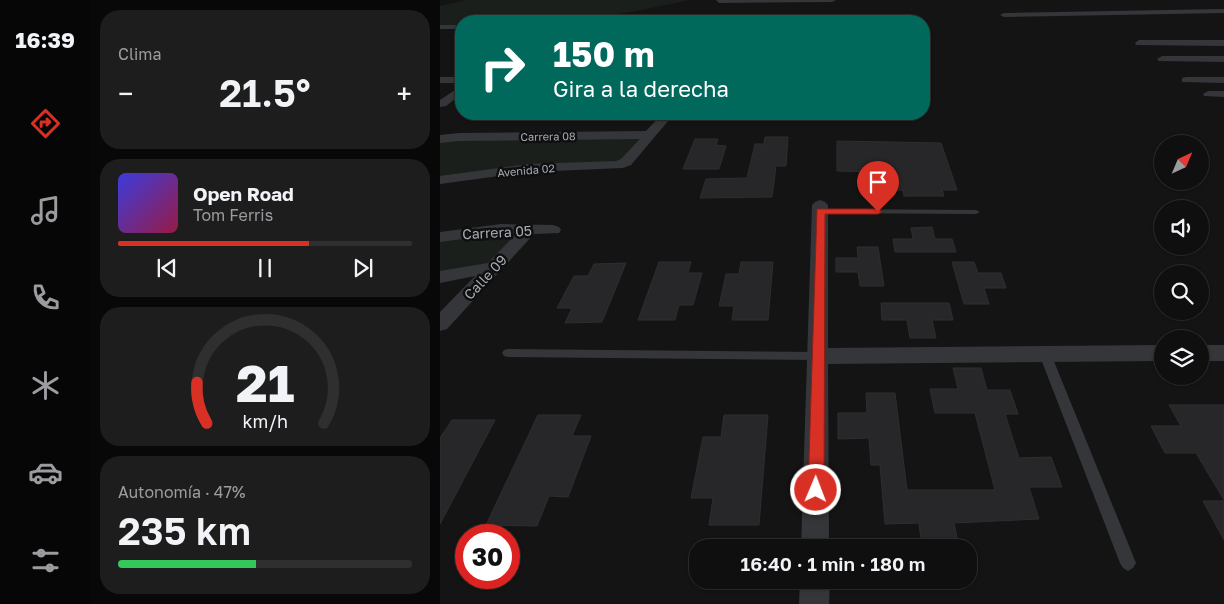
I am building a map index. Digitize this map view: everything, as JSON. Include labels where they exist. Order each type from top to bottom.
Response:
[{"type":"street","points":[[718,3],[832,0]]},
{"type":"street","points":[[1093,4],[1105,13]]},
{"type":"street","points":[[1004,15],[1224,11]]},
{"type":"street","points":[[440,27],[455,27]]},
{"type":"street","points":[[1139,43],[1224,43]]},
{"type":"street","points":[[1162,59],[1224,59]]},
{"type":"street","points":[[440,80],[455,80]]},
{"type":"street","points":[[1186,80],[1224,80]]},
{"type":"street","points":[[441,104],[455,94]]},
{"type":"street","points":[[1208,94],[1224,94]]},
{"type":"street","points":[[441,104],[455,104]]},
{"type":"street","points":[[650,135],[663,120]]},
{"type":"street","name":"Carrera 08","points":[[443,138],[650,135]]},
{"type":"street","name":"Avenida 02","points":[[440,180],[534,167],[613,166],[626,162],[650,135]]},
{"type":"street","points":[[815,539],[820,208]]},
{"type":"street","name":"Carrera 05","points":[[440,237],[491,230],[554,230]]},
{"type":"street","name":"Calle 09","points":[[440,324],[529,230]]},
{"type":"street","points":[[440,276],[494,267]]},
{"type":"street","points":[[818,356],[1154,353]]},
{"type":"street","points":[[1209,353],[1224,353]]},
{"type":"street","points":[[814,604],[815,589]]},
{"type":"lane","points":[[820,208],[976,212]]},
{"type":"lane","points":[[508,353],[818,356]]},
{"type":"lane","points":[[1045,354],[1128,563]]},
{"type":"shaded area","points":[[467,0],[689,0],[611,15],[455,15],[455,25],[440,25],[440,6]]},
{"type":"shaded area","points":[[649,135],[626,162],[440,180],[440,139]]},
{"type":"shaded area","points":[[529,230],[494,267],[440,277],[440,237]]},
{"type":"building","points":[[765,137],[788,137],[786,166],[776,166],[772,197],[700,198],[706,179],[747,178],[755,144],[764,144]]},
{"type":"building","points":[[695,139],[718,139],[716,145],[726,146],[719,169],[683,169]]},
{"type":"building","points":[[837,141],[941,143],[957,190],[942,190],[944,196],[904,196],[903,190],[887,190],[884,172],[837,171]]},
{"type":"building","points":[[932,227],[935,239],[952,239],[956,252],[895,252],[893,239],[913,239],[911,228]]},
{"type":"building","points":[[857,247],[878,247],[884,286],[860,286],[858,272],[836,272],[836,258],[858,258]]},
{"type":"building","points":[[659,262],[691,262],[688,273],[702,273],[693,305],[679,305],[675,320],[638,320]]},
{"type":"building","points":[[741,262],[773,262],[768,320],[732,320],[734,306],[719,306],[726,274],[739,274]]},
{"type":"building","points":[[952,262],[974,262],[978,273],[1001,273],[1006,288],[984,288],[989,304],[964,304]]},
{"type":"building","points":[[626,263],[602,322],[565,323],[572,308],[557,308],[574,276],[588,276],[594,264]]},
{"type":"building","points":[[881,303],[949,303],[953,320],[932,320],[936,338],[910,338],[907,320],[882,320]]},
{"type":"building","points":[[953,368],[981,368],[987,390],[1010,390],[1018,414],[1005,414],[1019,458],[1051,457],[1062,487],[1029,487],[1039,519],[954,523],[957,539],[921,539],[919,523],[885,524],[880,465],[871,465],[869,438],[838,439],[838,413],[867,413],[866,393],[895,393],[907,490],[995,490],[975,413],[935,413],[930,389],[958,389]]},
{"type":"building","points":[[1169,405],[1224,405],[1224,500],[1196,453],[1165,453],[1151,426],[1181,426]]},
{"type":"building","points":[[538,415],[581,415],[572,436],[591,436],[568,497],[549,496],[537,526],[486,524]]},
{"type":"building","points":[[724,415],[768,415],[759,525],[709,525],[713,498],[691,498],[703,437],[721,437]]},
{"type":"building","points":[[452,420],[495,420],[440,524],[440,438]]},
{"type":"building","points":[[1203,501],[1224,501],[1224,540]]},
{"type":"route","points":[[816,490],[820,211],[878,212]]}]
